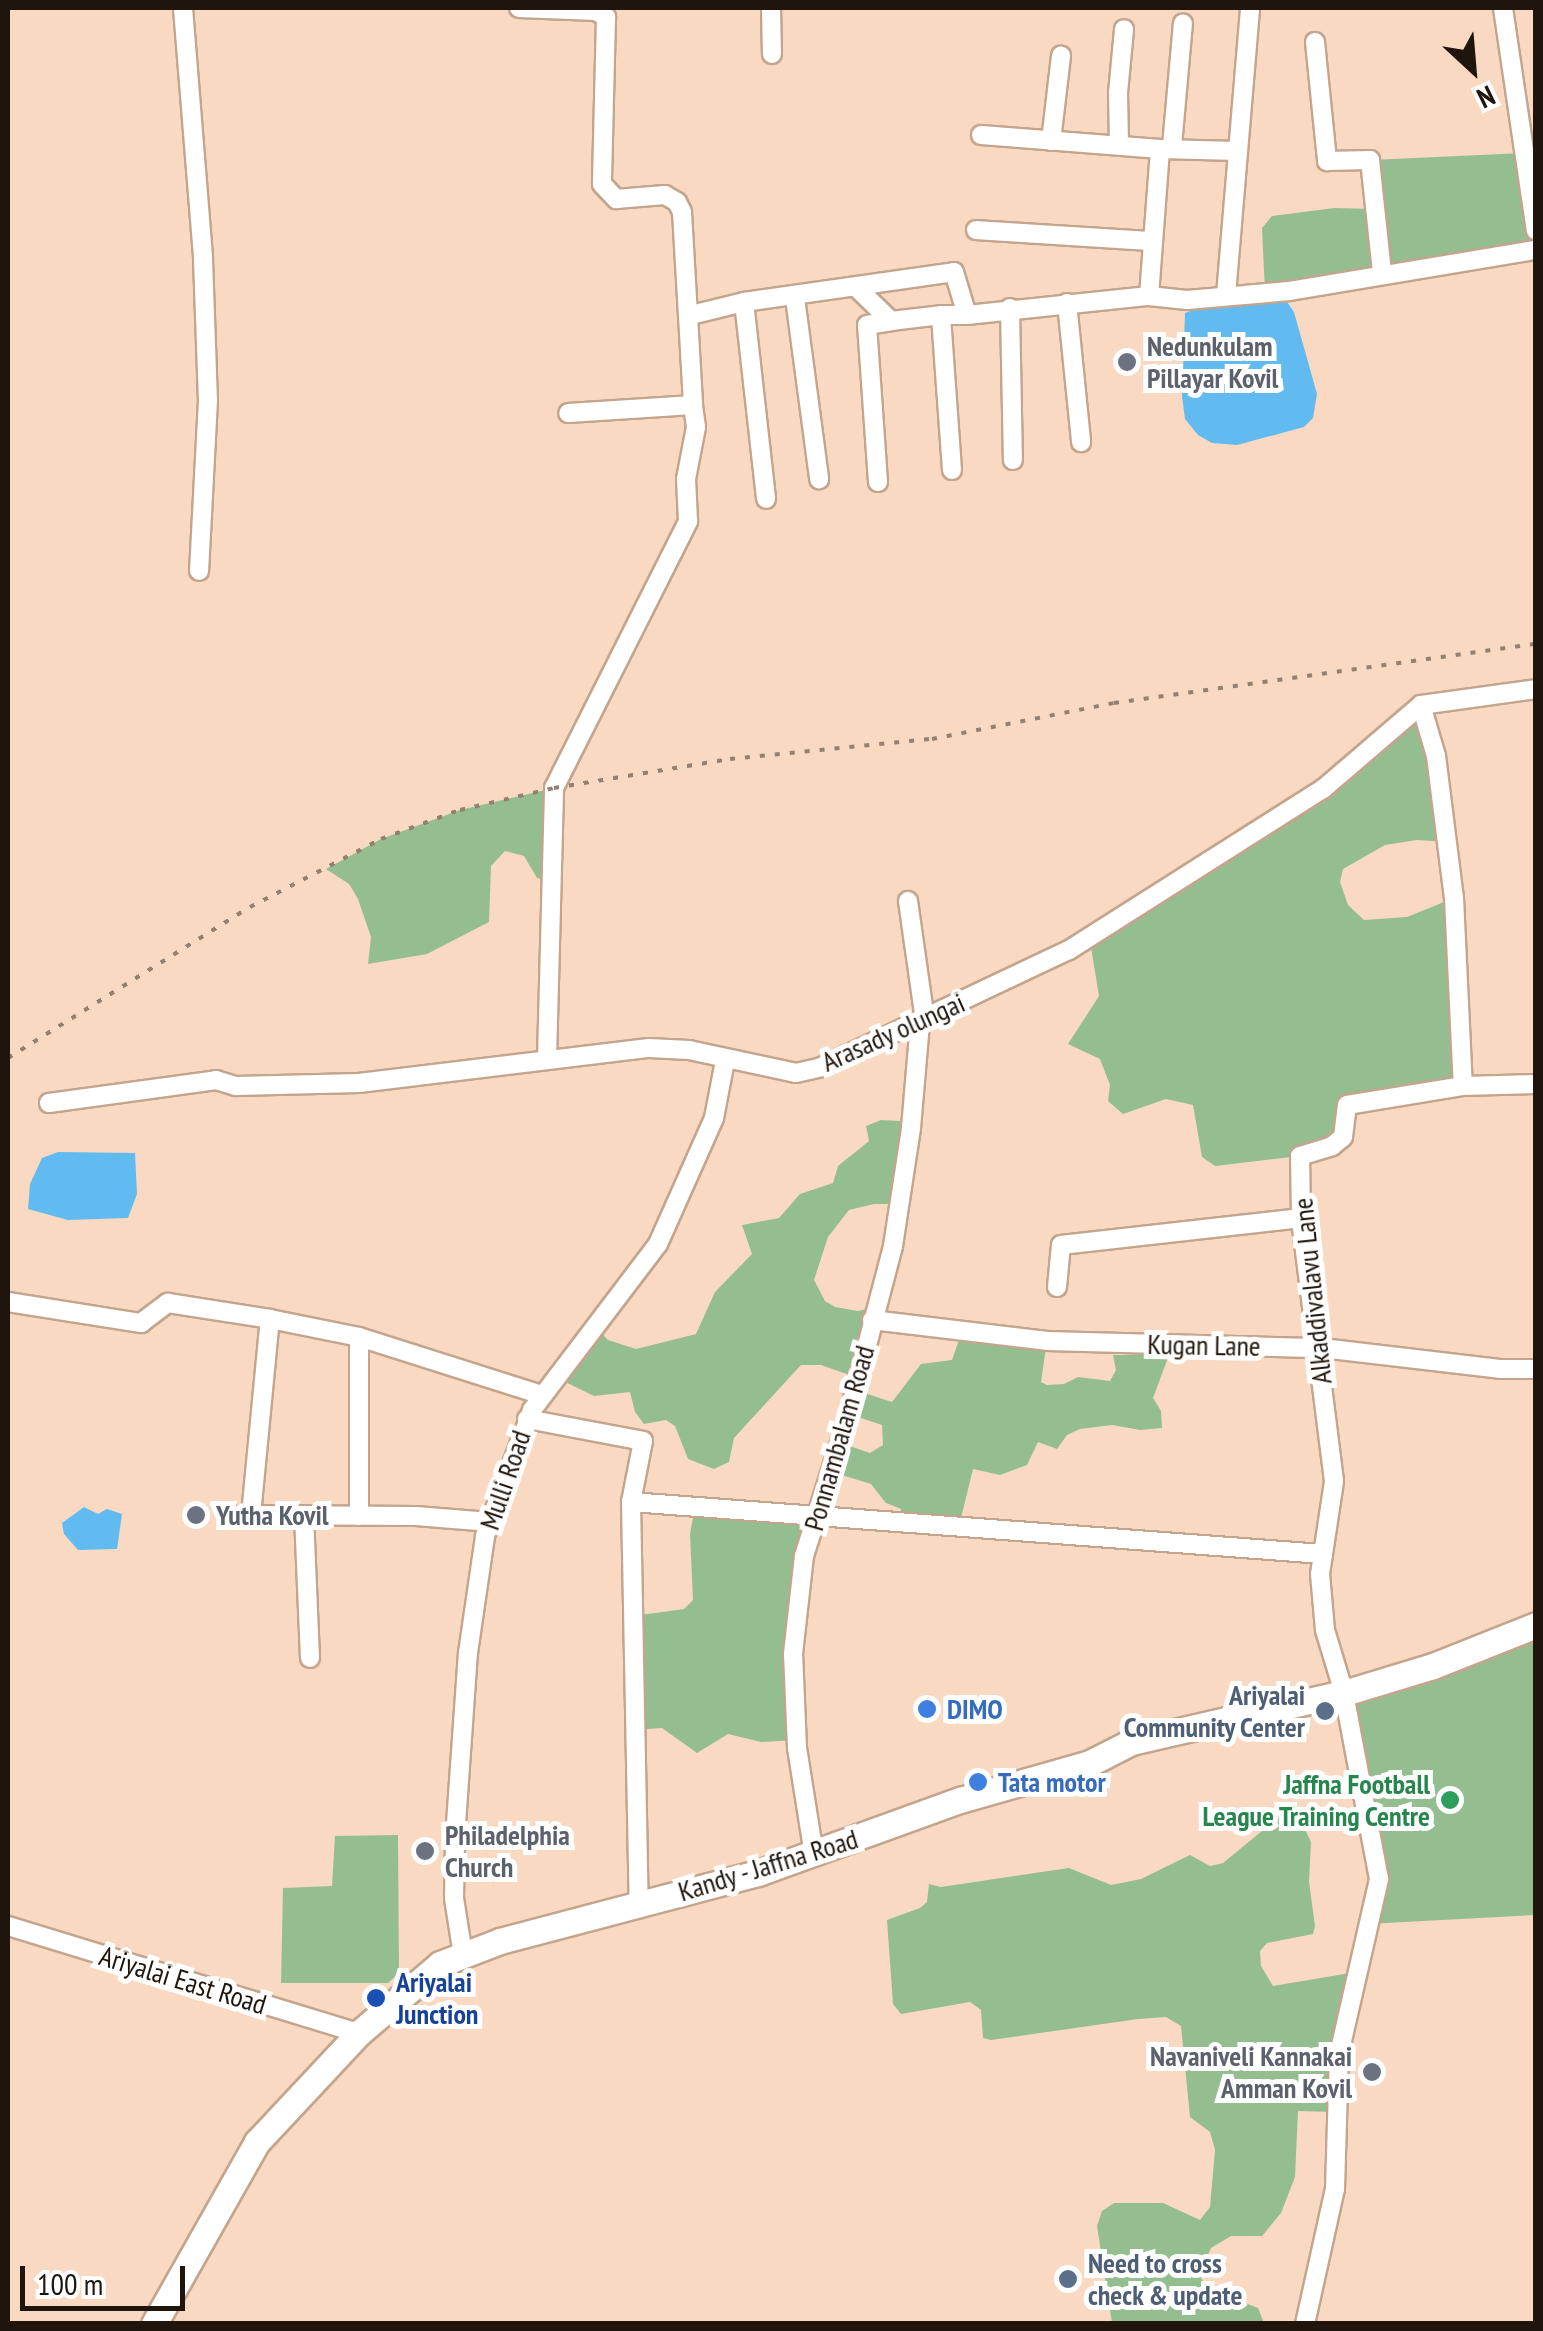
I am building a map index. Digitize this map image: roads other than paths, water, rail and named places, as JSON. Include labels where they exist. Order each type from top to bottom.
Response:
[{"type":"highway","name":"Kandy - Jaffna Road","points":[[154,2324],[256,2142],[359,2032],[426,1972],[463,1955],[814,1854],[960,1800],[1090,1763],[1131,1742],[1344,1693],[1433,1666],[1536,1625]]},
{"type":"street","points":[[183,8],[204,258],[208,400],[199,571]]},
{"type":"street","points":[[519,8],[596,11],[606,18],[602,184],[616,199],[664,195],[677,202],[686,246],[696,427],[686,479],[688,521],[554,788],[547,1059]]},
{"type":"street","points":[[771,8],[772,54]]},
{"type":"street","points":[[1226,295],[1250,8]]},
{"type":"street","points":[[1502,8],[1536,231]]},
{"type":"street","points":[[1149,296],[1152,241],[1183,23]]},
{"type":"street","points":[[1119,145],[1118,93],[1124,29]]},
{"type":"street","points":[[1315,42],[1327,161],[1370,160],[1382,272]]},
{"type":"street","points":[[1052,141],[1061,56]]},
{"type":"street","points":[[981,135],[1238,150]]},
{"type":"street","points":[[976,230],[1152,241]]},
{"type":"street","points":[[878,482],[867,325],[1149,296],[1187,300],[1290,291],[1382,272],[1536,250]]},
{"type":"street","points":[[691,315],[744,302],[794,298],[954,272],[966,315]]},
{"type":"street","points":[[857,288],[891,321]]},
{"type":"street","points":[[794,298],[819,480]]},
{"type":"street","points":[[744,302],[766,499]]},
{"type":"street","points":[[1067,303],[1081,442]]},
{"type":"street","points":[[1010,308],[1012,460]]},
{"type":"street","points":[[941,315],[952,470]]},
{"type":"street","points":[[568,414],[693,405]]},
{"type":"street","points":[[1463,1086],[1454,898],[1436,756],[1421,706],[1536,688]]},
{"type":"street","name":"Arasady olungai","points":[[50,1103],[216,1080],[236,1086],[359,1083],[649,1048],[689,1050],[796,1072],[821,1067],[1068,950],[1323,790],[1421,706]]},
{"type":"street","name":"Ponnambalam Road","points":[[814,1854],[799,1766],[793,1654],[804,1556],[893,1246],[901,1194],[922,1021],[908,901]]},
{"type":"street","name":"Mulli Road","points":[[463,1955],[454,1898],[456,1826],[468,1652],[490,1522],[527,1419],[658,1244],[714,1118],[725,1060]]},
{"type":"street","name":"Alkaddivalavu Lane","points":[[1305,2324],[1335,2189],[1339,2054],[1379,1879],[1344,1693],[1325,1630],[1320,1574],[1334,1481],[1302,1218],[1300,1156],[1332,1146],[1343,1136],[1346,1105],[1463,1086],[1536,1084]]},
{"type":"street","points":[[1057,1287],[1061,1244],[1302,1218]]},
{"type":"street","points":[[8,1302],[141,1323],[168,1303],[270,1320],[358,1336],[542,1395]]},
{"type":"street","points":[[270,1320],[246,1515],[490,1522]]},
{"type":"street","name":"Kugan Lane","points":[[872,1320],[1048,1341],[1316,1348],[1500,1369],[1536,1369]]},
{"type":"street","points":[[358,1336],[359,1516]]},
{"type":"street","points":[[527,1419],[643,1441],[630,1502],[639,1903]]},
{"type":"street","points":[[630,1502],[1323,1554]]},
{"type":"street","points":[[304,1515],[310,1658]]},
{"type":"street","name":"Ariyalai East Road","points":[[8,1926],[359,2032]]},
{"type":"water","points":[[1285,299],[1294,312],[1317,394],[1313,418],[1304,427],[1237,445],[1212,443],[1198,435],[1185,419],[1182,396],[1185,313],[1203,306]]},
{"type":"water","points":[[58,1152],[135,1153],[137,1194],[128,1218],[68,1220],[28,1209],[30,1184],[42,1158]]},
{"type":"water","points":[[84,1507],[98,1514],[107,1509],[122,1514],[117,1549],[78,1550],[64,1534],[62,1523]]},
{"type":"railway","points":[[8,1058],[250,907],[381,839],[460,810],[554,788],[730,759],[932,739],[1114,703],[1536,644]]},
{"type":"place","name":"Nedunkulam Pillayar Kovil","points":[[1127,362]]},
{"type":"place","name":"Yutha Kovil","points":[[196,1515]]},
{"type":"place","name":"DIMO","points":[[927,1709]]},
{"type":"place","name":"Ariyalai Community Center","points":[[1325,1711]]},
{"type":"place","name":"Tata motor","points":[[978,1782]]},
{"type":"place","name":"Jaffna Football League Training Centre","points":[[1450,1800]]},
{"type":"place","name":"Philadelphia Church","points":[[425,1851]]},
{"type":"place","name":"Ariyalai Junction","points":[[376,1998]]},
{"type":"place","name":"Navaniveli Kannakai Amman Kovil","points":[[1372,2072]]},
{"type":"place","name":"Need to cross check & update","points":[[1068,2279]]}]
